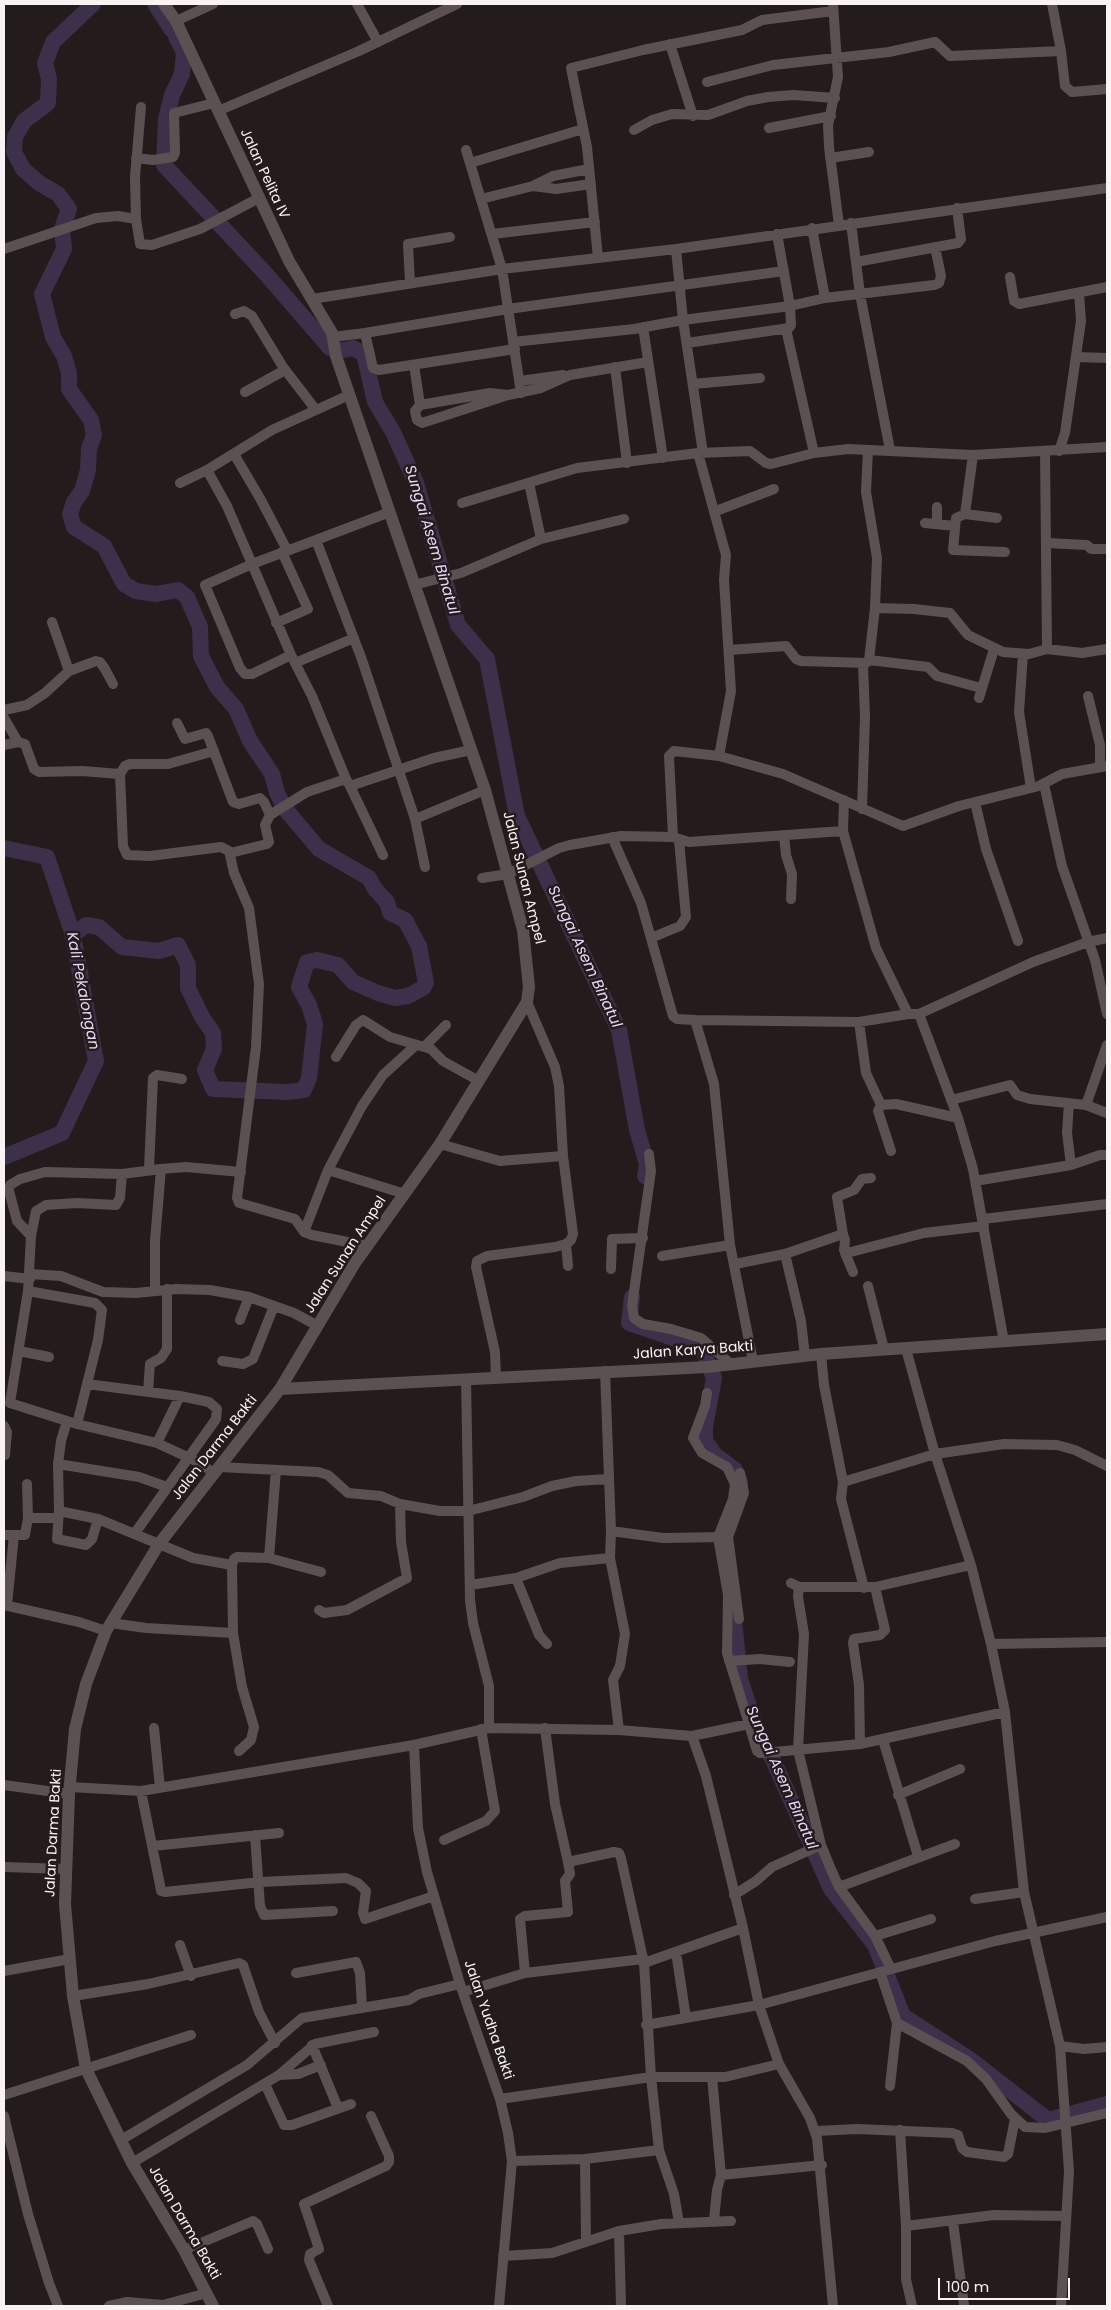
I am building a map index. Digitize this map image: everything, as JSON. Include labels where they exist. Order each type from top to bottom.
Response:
[{"type":"street","name":"Jalan Pelita IV","points":[[164,4],[176,21],[289,261],[312,299],[334,345]]},
{"type":"street","points":[[176,21],[213,4]]},
{"type":"street","points":[[357,4],[378,42]]},
{"type":"street","points":[[136,158],[164,159],[174,156],[174,113],[216,107],[378,42],[457,4]]},
{"type":"street","points":[[1052,4],[1061,51],[1065,86],[1068,90],[1107,89]]},
{"type":"street","points":[[598,258],[590,169],[571,68],[670,44],[742,30],[762,20],[833,7],[838,77],[828,125],[830,158],[839,225]]},
{"type":"street","points":[[707,82],[773,65],[889,52],[935,42],[950,56],[1061,51]]},
{"type":"street","points":[[670,44],[693,116]]},
{"type":"street","points":[[634,130],[652,120],[672,114],[708,115],[747,101],[768,97],[793,95],[835,98]]},
{"type":"street","points":[[141,107],[136,158],[136,219],[139,241],[142,245],[160,242],[200,229],[228,216],[259,198]]},
{"type":"street","points":[[770,128],[831,116]]},
{"type":"street","points":[[470,163],[583,129]]},
{"type":"street","points":[[466,150],[502,269],[520,381],[520,393]]},
{"type":"street","points":[[830,158],[870,152]]},
{"type":"street","points":[[481,198],[533,186],[553,176],[590,169]]},
{"type":"street","points":[[533,186],[556,188],[591,184]]},
{"type":"street","points":[[312,299],[502,269],[676,249],[812,228],[1107,188]]},
{"type":"street","points":[[856,262],[960,242],[956,208]]},
{"type":"street","points":[[4,249],[102,217],[118,216],[136,219]]},
{"type":"street","points":[[492,234],[595,222]]},
{"type":"street","points":[[851,223],[860,294],[890,450]]},
{"type":"street","points":[[812,228],[825,298]]},
{"type":"street","points":[[687,343],[786,328],[791,325],[790,306],[777,234]]},
{"type":"street","points":[[410,283],[408,244],[450,237]]},
{"type":"street","points":[[365,333],[375,370],[414,365],[514,346],[790,306],[825,298],[921,288],[939,283],[941,276],[935,247]]},
{"type":"street","points":[[676,249],[683,320],[701,453],[726,555],[724,580],[731,691],[719,756]]},
{"type":"street","points":[[334,345],[365,333],[508,309],[784,271]]},
{"type":"street","points":[[1010,277],[1016,303],[1107,287]]},
{"type":"street","points":[[1058,451],[1065,433],[1081,321],[1079,293]]},
{"type":"street","points":[[235,314],[244,311],[252,316],[285,370],[316,410]]},
{"type":"street","points":[[643,327],[663,458]]},
{"type":"street","points":[[786,328],[814,452]]},
{"type":"street","name":"Jalan Sunan Ampel","points":[[280,1389],[355,1264],[440,1144],[528,1002],[529,987],[523,930],[485,790],[349,395],[334,345]]},
{"type":"street","points":[[1076,357],[1107,358]]},
{"type":"street","points":[[520,381],[648,362]]},
{"type":"street","points":[[414,365],[420,405]]},
{"type":"street","points":[[615,367],[626,463]]},
{"type":"street","points":[[245,392],[285,370]]},
{"type":"street","points":[[508,395],[490,392],[420,405],[415,411],[417,420],[422,423],[508,395],[541,388],[570,375]]},
{"type":"street","points":[[693,384],[760,378]]},
{"type":"street","points":[[180,483],[207,470],[262,436],[349,395]]},
{"type":"street","points":[[462,503],[577,468],[701,453],[750,451],[766,463],[771,464],[814,452],[848,449],[974,455],[1107,448]]},
{"type":"street","points":[[862,809],[866,662],[875,608],[877,558],[866,492],[868,450]]},
{"type":"street","points":[[1045,451],[1047,649]]},
{"type":"street","points":[[234,454],[285,551],[308,609],[276,623]]},
{"type":"street","points":[[965,514],[974,455]]},
{"type":"street","points":[[207,470],[234,521],[276,623],[383,855]]},
{"type":"street","points":[[529,483],[541,539]]},
{"type":"street","points":[[716,511],[774,489]]},
{"type":"street","points":[[937,507],[937,524]]},
{"type":"street","points":[[354,638],[252,674],[245,674],[205,585],[208,582],[252,564],[390,512]]},
{"type":"street","points":[[996,518],[965,514],[956,518],[953,550],[1005,552]]},
{"type":"street","points":[[414,585],[450,576],[541,539],[624,519]]},
{"type":"street","points":[[925,523],[955,526]]},
{"type":"street","points":[[316,540],[354,638],[415,819],[426,867]]},
{"type":"street","points":[[1047,544],[1087,545],[1091,549],[1107,549]]},
{"type":"street","points":[[875,608],[914,609],[950,613],[968,635],[994,649],[1023,654],[1047,649],[1082,653],[1107,649]]},
{"type":"street","points":[[52,622],[69,671]]},
{"type":"street","points":[[729,650],[786,646],[796,659],[801,661],[866,662],[928,667],[937,676],[980,693],[994,649]]},
{"type":"street","points":[[1023,654],[1019,712],[1031,788]]},
{"type":"street","points":[[4,710],[27,705],[69,671],[91,663],[100,662],[113,684]]},
{"type":"street","points":[[651,938],[680,926],[686,917],[676,839],[669,756],[671,752],[719,756],[783,774],[903,826],[974,802],[1044,784],[1062,774],[1104,767],[1088,696]]},
{"type":"street","points":[[4,718],[18,742]]},
{"type":"street","points":[[177,723],[185,739],[206,733],[233,802],[242,803],[260,798],[270,815]]},
{"type":"street","points":[[4,745],[18,742],[26,745],[34,769],[39,772],[82,771],[120,774]]},
{"type":"street","points":[[230,853],[267,844],[265,826],[270,815],[307,792],[471,750]]},
{"type":"street","points":[[214,751],[189,760],[168,764],[130,764],[125,766],[120,774],[123,846],[128,855],[150,856],[221,847],[230,853],[234,873],[250,908],[259,984],[256,1047],[237,1198],[239,1202],[295,1218],[304,1232],[324,1238],[368,1246]]},
{"type":"street","points":[[1044,784],[1062,866],[1095,960],[1107,1014]]},
{"type":"street","points":[[415,819],[485,790]]},
{"type":"street","points":[[844,800],[843,831],[876,948],[908,1014]]},
{"type":"street","points":[[974,802],[986,849],[1018,941]]},
{"type":"street","points":[[482,878],[508,874],[570,845],[627,836],[676,839],[689,842],[843,831]]},
{"type":"street","points":[[784,835],[786,855],[792,874],[792,899]]},
{"type":"street","points":[[612,838],[636,888],[673,1016],[678,1019],[859,1022],[919,1014],[1033,962],[1088,942],[1107,938]]},
{"type":"street","points":[[496,1377],[495,1352],[476,1267],[477,1261],[487,1256],[542,1250],[566,1244],[571,1240],[573,1229],[562,1156],[560,1086],[528,1002]]},
{"type":"street","points":[[919,1014],[958,1118],[975,1181],[1004,1342]]},
{"type":"street","points":[[336,1057],[356,1025],[363,1020],[390,1037],[432,1049],[443,1060],[478,1081]]},
{"type":"street","points":[[695,1020],[714,1084],[730,1245],[754,1361]]},
{"type":"street","points":[[859,1022],[866,1073],[880,1105],[878,1111],[891,1151]]},
{"type":"street","points":[[304,1232],[328,1170],[362,1106],[383,1074],[446,1025]]},
{"type":"street","points":[[1086,1105],[1107,1045]]},
{"type":"street","points":[[149,1169],[153,1078],[157,1075],[182,1079]]},
{"type":"street","points":[[951,1100],[1010,1085],[1017,1095],[1030,1099],[1086,1105],[1107,1113]]},
{"type":"street","points":[[1069,1103],[1067,1132],[1070,1166]]},
{"type":"street","points":[[880,1105],[896,1104],[958,1118]]},
{"type":"street","points":[[440,1144],[500,1161],[562,1156]]},
{"type":"street","points":[[650,1154],[651,1171],[632,1306],[634,1318],[643,1324],[671,1329],[701,1338],[727,1365]]},
{"type":"street","points":[[975,1181],[1070,1166],[1100,1155],[1107,1155]]},
{"type":"street","points":[[31,1236],[15,1216],[9,1191],[12,1183],[31,1174],[45,1172],[122,1174],[149,1169],[186,1167],[241,1172]]},
{"type":"street","points":[[155,1290],[155,1241],[161,1169]]},
{"type":"street","points":[[328,1170],[404,1194]]},
{"type":"street","points":[[122,1174],[120,1198],[116,1205],[77,1203],[42,1206],[35,1214],[31,1236],[30,1276],[10,1403],[72,1423],[157,1443],[216,1470],[318,1472],[328,1475],[348,1493],[381,1496],[400,1504],[432,1510],[468,1511],[523,1497],[552,1486],[576,1481],[608,1479]]},
{"type":"street","points":[[853,1272],[845,1253],[837,1197],[854,1190],[862,1179],[871,1178]]},
{"type":"street","points":[[845,1253],[924,1234],[1107,1204]]},
{"type":"street","points":[[735,1264],[785,1254],[843,1234]]},
{"type":"street","points":[[611,1269],[612,1239],[642,1238]]},
{"type":"street","points":[[566,1244],[568,1266]]},
{"type":"street","points":[[662,1256],[730,1245]]},
{"type":"street","points":[[785,1254],[801,1320],[805,1356]]},
{"type":"street","points":[[4,1276],[62,1276],[103,1292],[136,1293],[167,1289],[210,1290],[249,1297],[297,1314],[318,1326]]},
{"type":"street","points":[[868,1286],[884,1350]]},
{"type":"street","points":[[148,1392],[150,1364],[161,1358],[167,1348],[167,1289]]},
{"type":"street","points":[[28,1291],[95,1303],[100,1307],[102,1322],[87,1384],[72,1423],[61,1441],[58,1464],[59,1514],[57,1539],[86,1545],[92,1539],[98,1520]]},
{"type":"street","points":[[240,1320],[249,1297]]},
{"type":"street","points":[[222,1361],[243,1364],[253,1359],[274,1306]]},
{"type":"street","name":"Jalan Karya Bakti","points":[[280,1389],[707,1367],[821,1354],[1107,1334]]},
{"type":"street","points":[[906,1349],[935,1454],[971,1565],[991,1644],[1005,1712],[1024,1892],[1060,2046],[1069,2171],[1061,2306]]},
{"type":"street","points":[[19,1351],[49,1357]]},
{"type":"street","points":[[821,1354],[825,1394],[843,1482],[841,1499],[864,1588]]},
{"type":"street","points":[[605,1372],[611,1531],[610,1558],[625,1634],[620,1666],[613,1680],[619,1730]]},
{"type":"street","points":[[444,1840],[486,1821],[495,1811],[485,1728],[489,1686],[473,1623],[470,1585],[466,1379]]},
{"type":"street","points":[[87,1384],[180,1396],[209,1402],[217,1409],[218,1413],[196,1461],[167,1487],[135,1533]]},
{"type":"street","name":"Jalan Darma Bakti","points":[[213,2306],[184,2250],[132,2163],[86,2068],[74,1996],[65,1904],[69,1791],[75,1729],[86,1684],[109,1627],[152,1541],[216,1470],[280,1389]]},
{"type":"street","points":[[707,1393],[705,1406],[693,1438],[702,1453],[727,1467],[731,1472],[739,1493]]},
{"type":"street","points":[[157,1443],[180,1396]]},
{"type":"street","points":[[4,1426],[7,1432],[5,1455]]},
{"type":"street","points":[[843,1482],[935,1454],[1004,1444],[1042,1444],[1075,1450],[1107,1466]]},
{"type":"street","points":[[58,1464],[138,1477],[167,1487]]},
{"type":"street","points":[[269,1558],[276,1470]]},
{"type":"street","points":[[740,1473],[739,1493],[723,1537],[728,1595],[727,1641],[755,1746],[760,1753],[860,1744],[1005,1712]]},
{"type":"street","points":[[27,1484],[28,1518],[25,1535],[9,1535],[6,1605],[109,1627],[232,1633]]},
{"type":"street","points":[[319,1610],[324,1613],[344,1611],[407,1578],[401,1542],[400,1504]]},
{"type":"street","points":[[28,1518],[59,1514],[98,1520],[135,1533],[193,1558],[232,1566]]},
{"type":"street","points":[[611,1531],[663,1538],[723,1537]]},
{"type":"street","points":[[723,1537],[739,1619]]},
{"type":"street","points":[[238,1751],[251,1740],[254,1728],[242,1687],[232,1633],[233,1560],[237,1557],[269,1558],[321,1572]]},
{"type":"street","points":[[470,1585],[516,1578],[560,1564],[610,1558]]},
{"type":"street","points":[[890,2086],[897,2023],[886,1970],[875,1936],[839,1886],[816,1847],[798,1750],[804,1634],[795,1585],[875,1588],[971,1565]]},
{"type":"street","points":[[516,1578],[539,1635],[547,1644]]},
{"type":"street","points":[[860,1744],[859,1685],[853,1643],[854,1639],[880,1635],[885,1630],[875,1588]]},
{"type":"street","points":[[991,1644],[1107,1642]]},
{"type":"street","points":[[731,1661],[748,1659],[790,1662]]},
{"type":"street","points":[[4,1785],[69,1791],[141,1791],[414,1745],[485,1728],[619,1730],[692,1736],[749,1724]]},
{"type":"street","points":[[154,1728],[160,1788]]},
{"type":"street","points":[[525,1974],[520,1919],[525,1916],[568,1912],[565,1881],[570,1874],[555,1804],[545,1728]]},
{"type":"street","points":[[692,1736],[706,1776],[743,1928],[758,2005],[779,2064],[816,2131],[822,2165],[833,2306]]},
{"type":"street","points":[[883,1740],[898,1795],[918,1856]]},
{"type":"street","name":"Jalan Yudha Bakti","points":[[414,1745],[418,1828],[434,1896],[462,1988],[500,2099],[512,2162],[499,2306]]},
{"type":"street","points":[[898,1795],[960,1769]]},
{"type":"street","points":[[141,1791],[160,1885],[162,1890],[166,1892],[260,1882],[353,1880],[366,1891],[363,1913],[365,1919],[434,1896]]},
{"type":"street","points":[[153,1846],[278,1833]]},
{"type":"street","points":[[255,1835],[260,1882],[260,1906],[264,1915],[333,1911]]},
{"type":"street","points":[[839,1886],[955,1844]]},
{"type":"street","points":[[734,1896],[772,1867],[816,1847]]},
{"type":"street","points":[[568,1862],[614,1852],[620,1854],[643,1961],[646,2025],[659,2150],[674,2194],[679,2223]]},
{"type":"street","points":[[4,1867],[66,1869]]},
{"type":"street","points":[[976,1899],[1024,1892]]},
{"type":"street","points":[[646,2025],[758,2005],[1034,1932],[1107,1917]]},
{"type":"street","points":[[875,1936],[931,1920]]},
{"type":"street","points":[[121,2140],[247,2065],[302,2018],[362,2006],[409,2000],[419,1994],[462,1988],[525,1974],[643,1961],[676,1952],[743,1928]]},
{"type":"street","points":[[180,1944],[192,1976]]},
{"type":"street","points":[[676,1952],[686,2018]]},
{"type":"street","points":[[4,1970],[70,1959]]},
{"type":"street","points":[[296,1973],[356,1962],[360,1973],[362,2006]]},
{"type":"street","points":[[74,1996],[192,1976],[242,1964],[258,2012],[275,2043]]},
{"type":"street","points":[[897,2023],[967,2061],[986,2079],[1015,2119],[1024,2126],[1033,2129],[1107,2113]]},
{"type":"street","points":[[132,2163],[266,2084],[279,2075],[312,2045],[374,2032]]},
{"type":"street","points":[[4,2094],[191,2035]]},
{"type":"street","points":[[312,2045],[338,2108]]},
{"type":"street","points":[[1060,2046],[1084,2049],[1107,2047]]},
{"type":"street","points":[[500,2099],[651,2077],[712,2077],[744,2074],[779,2064]]},
{"type":"street","points":[[279,2075],[298,2074],[321,2065]]},
{"type":"street","points":[[712,2077],[721,2175],[715,2202],[714,2220]]},
{"type":"street","points":[[266,2084],[284,2125],[292,2125],[352,2104]]},
{"type":"street","points":[[4,2116],[31,2223],[58,2306]]},
{"type":"street","points":[[328,2306],[309,2260],[310,2254],[319,2249],[304,2204],[386,2166],[389,2162],[389,2156],[371,2116]]},
{"type":"street","points":[[816,2131],[857,2129],[952,2133],[958,2136],[962,2148],[967,2152],[1004,2157],[1008,2154],[1015,2119]]},
{"type":"street","points":[[900,2130],[906,2226],[906,2278],[912,2306]]},
{"type":"street","points":[[512,2162],[585,2159],[659,2150]]},
{"type":"street","points":[[585,2159],[586,2242]]},
{"type":"street","points":[[721,2175],[822,2165]]},
{"type":"street","points":[[906,2226],[994,2216],[1066,2216]]},
{"type":"street","points":[[503,2256],[543,2255],[619,2231],[679,2223],[731,2220]]},
{"type":"street","points":[[184,2250],[253,2221],[257,2224],[268,2249]]},
{"type":"street","points":[[953,2222],[964,2305]]},
{"type":"street","points":[[619,2231],[621,2306]]},
{"type":"street","points":[[109,2306],[128,2302],[163,2305],[207,2293]]},
{"type":"waterway","points":[[73,935],[86,925],[99,927],[122,947],[159,951],[178,945],[188,965],[188,988],[202,1017],[213,1033],[214,1049],[205,1070],[213,1089],[287,1092],[304,1090],[309,1078],[315,1024],[309,1005],[299,987],[307,962],[317,960],[338,965],[353,982],[395,998],[408,996],[423,988],[426,983],[419,946],[405,920],[390,913],[387,902],[375,889],[369,878],[319,849],[286,810],[277,793],[272,774],[250,741],[236,709],[217,687],[201,656],[200,627],[187,597],[178,590],[156,594],[136,591],[124,584],[104,546],[74,527],[70,514],[74,502],[82,491],[88,470],[89,449],[94,435],[91,420],[69,389],[69,373],[64,356],[53,337],[42,294],[64,249],[62,229],[69,209],[58,194],[39,183],[23,169],[14,152],[15,137],[24,121],[48,103],[49,79],[45,63],[53,42],[93,4]]},
{"type":"waterway","name":"Sungai Asem Binatul","points":[[155,4],[171,29]]},
{"type":"waterway","name":"Sungai Asem Binatul","points":[[176,37],[184,52],[182,74],[172,95],[166,119],[164,165],[266,274],[330,348],[339,351],[353,348],[364,354],[375,402],[393,432],[416,483],[458,625],[487,659],[517,816],[619,1030],[637,1130],[647,1164],[645,1176]]},
{"type":"waterway","name":"Kali Pekalongan","points":[[4,848],[47,857],[73,935],[96,1061],[62,1133],[4,1157]]},
{"type":"waterway","name":"Sungai Asem Binatul","points":[[632,1297],[629,1323],[702,1348],[714,1378],[705,1427],[705,1441],[715,1455],[735,1470],[740,1482],[740,1493]]},
{"type":"waterway","name":"Sungai Asem Binatul","points":[[732,1599],[740,1679],[757,1730],[773,1760],[831,1889],[875,1945],[903,2016],[971,2060],[1048,2120],[1107,2104]]}]
